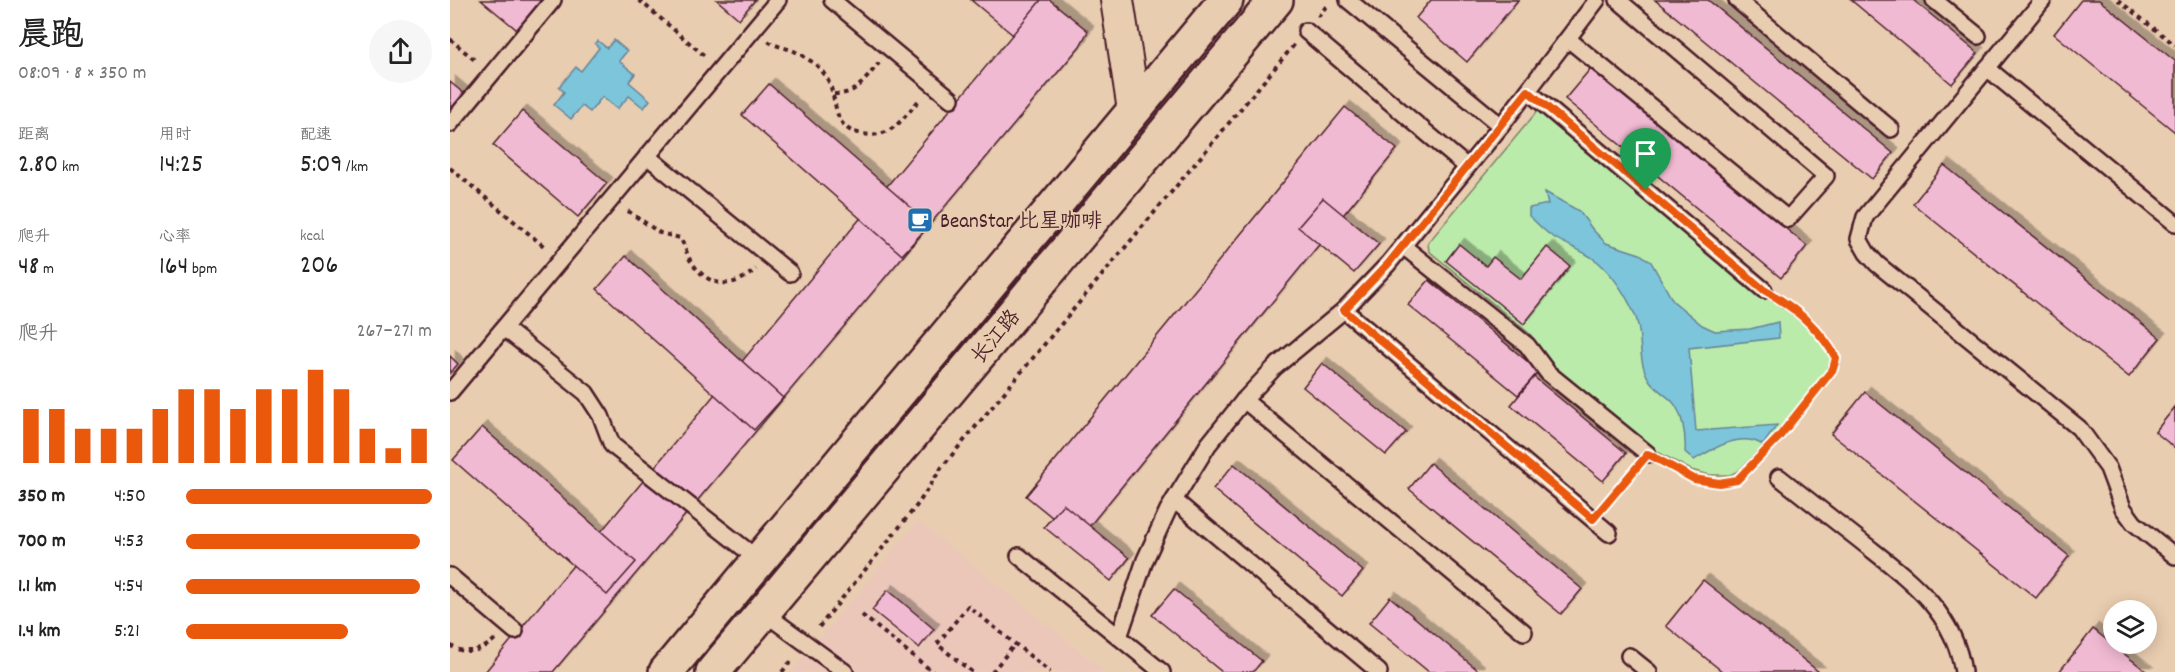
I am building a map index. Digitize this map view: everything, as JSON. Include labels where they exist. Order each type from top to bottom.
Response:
[{"type":"street","points":[[1117,0],[1134,110]]},
{"type":"street","name":"长江路","points":[[666,672],[1226,0]]},
{"type":"street","name":"长江路","points":[[713,672],[1276,0]]},
{"type":"lane","points":[[450,124],[553,0]]},
{"type":"lane","points":[[450,392],[778,0]]},
{"type":"lane","points":[[832,0],[951,99]]},
{"type":"lane","points":[[1348,0],[1501,126]]},
{"type":"lane","points":[[1119,637],[1145,560],[1174,500],[1208,445],[1244,400],[1275,367],[1344,310],[1388,264],[1501,126],[1597,0]]},
{"type":"lane","points":[[1568,39],[1788,219],[1826,176],[1618,0]]},
{"type":"lane","points":[[1737,0],[1891,129]]},
{"type":"lane","points":[[1934,0],[1978,36]]},
{"type":"lane","points":[[2043,0],[1865,217],[1859,239],[1877,264],[2079,428],[2108,468],[2123,508],[2134,523],[2175,556]]},
{"type":"lane","points":[[1306,31],[1467,167]]},
{"type":"lane","points":[[1987,68],[2175,223]]},
{"type":"lane","points":[[1528,91],[1764,290]]},
{"type":"lane","points":[[647,156],[790,273]]},
{"type":"lane","points":[[1403,246],[1527,345],[1548,373],[1648,454]]},
{"type":"lane","points":[[1344,310],[1609,533]]},
{"type":"lane","points":[[504,328],[586,393],[601,416],[612,445],[759,560]]},
{"type":"lane","points":[[1244,400],[1524,632]]},
{"type":"lane","points":[[1779,477],[1915,585],[1936,608],[1952,635],[1963,672]]},
{"type":"lane","points":[[1174,500],[1379,672]]},
{"type":"lane","points":[[1019,556],[1162,672]]},
{"type":"lane","points":[[450,576],[512,628]]},
{"type":"lane","points":[[763,612],[845,672]]},
{"type":"lane","points":[[1629,656],[1649,672]]},
{"type":"path","points":[[639,0],[720,69]]},
{"type":"path","points":[[782,672],[918,504],[942,467],[1332,0]]},
{"type":"path","points":[[2118,0],[2175,45]]},
{"type":"path","points":[[753,30],[775,46],[793,51],[819,68],[834,94],[837,112],[843,125],[851,132],[871,136],[886,134],[900,122],[933,84]]},
{"type":"path","points":[[450,39],[492,74]]},
{"type":"path","points":[[834,94],[845,95],[857,88],[892,49]]},
{"type":"path","points":[[450,168],[561,259]]},
{"type":"path","points":[[615,195],[623,207],[660,233],[680,238],[691,262],[706,277],[717,283],[732,284],[747,277],[770,256]]},
{"type":"path","points":[[1593,519],[1648,454],[1694,479],[1719,483],[1737,480],[1779,437],[1833,369],[1836,358],[1826,339],[1785,302],[1764,290]]},
{"type":"path","points":[[972,672],[937,644],[968,606],[1050,672]]},
{"type":"path","points":[[862,615],[933,672]]},
{"type":"path","points":[[450,645],[457,650],[473,651],[487,647],[512,628]]},
{"type":"path","points":[[992,672],[1015,644]]},
{"type":"shaded area","points":[[918,521],[1106,672],[791,672]]},
{"type":"green space","points":[[1539,109],[1764,295],[1804,324],[1829,352],[1831,361],[1828,370],[1776,434],[1738,471],[1730,475],[1710,475],[1691,470],[1652,449],[1563,378],[1530,334],[1429,251],[1428,243]]},
{"type":"water","points":[[614,40],[627,51],[619,61],[635,74],[629,82],[650,100],[644,108],[629,96],[617,109],[602,97],[590,112],[582,106],[571,119],[554,105],[564,92],[559,87],[576,67],[581,71],[599,48],[595,44],[598,41],[607,48]]},
{"type":"water","points":[[1545,192],[1579,211],[1606,243],[1640,254],[1651,262],[1673,301],[1702,325],[1715,331],[1750,329],[1778,322],[1779,338],[1689,348],[1696,431],[1777,425],[1763,445],[1754,441],[1737,440],[1719,446],[1694,460],[1685,452],[1681,418],[1675,405],[1652,384],[1646,373],[1641,357],[1638,323],[1619,286],[1598,262],[1550,235],[1529,216],[1529,208],[1548,204]]},
{"type":"building","points":[[481,0],[543,0],[547,3],[522,34]]},
{"type":"building","points":[[717,0],[755,0],[739,19]]},
{"type":"building","points":[[971,0],[1046,0],[1084,32],[1054,69]]},
{"type":"building","points":[[1041,0],[1050,0],[1088,31],[1080,46],[553,672],[485,672]]},
{"type":"building","points":[[1431,0],[1518,0],[1467,62],[1416,18]]},
{"type":"building","points":[[1655,0],[1708,0],[1893,153],[1872,179]]},
{"type":"building","points":[[1851,0],[1913,0],[1978,53],[1952,84]]},
{"type":"building","points":[[2081,0],[2099,0],[2175,61],[2175,132],[2054,34]]},
{"type":"building","points":[[1591,68],[1807,246],[1781,278],[1565,99]]},
{"type":"building","points":[[450,82],[468,97],[450,118]]},
{"type":"building","points":[[769,84],[930,224],[902,255],[742,115]]},
{"type":"building","points":[[1345,107],[1397,149],[1079,539],[1026,496]]},
{"type":"building","points":[[522,111],[607,183],[578,217],[493,145]]},
{"type":"building","points":[[1944,165],[2160,338],[2129,377],[1913,204]]},
{"type":"building","points":[[1323,198],[1379,244],[1354,273],[1298,227]]},
{"type":"building","points":[[1459,244],[1486,266],[1493,257],[1521,279],[1547,247],[1570,266],[1524,324],[1446,261]]},
{"type":"building","points":[[626,256],[783,398],[754,430],[597,289]]},
{"type":"building","points":[[1429,280],[1539,371],[1518,395],[1408,305]]},
{"type":"building","points":[[450,356],[458,364],[450,373]]},
{"type":"building","points":[[1322,363],[1406,432],[1386,455],[1303,387]]},
{"type":"building","points":[[1534,377],[1626,453],[1603,481],[1511,405]]},
{"type":"building","points":[[1865,392],[2069,556],[2036,598],[1831,434]]},
{"type":"building","points":[[2175,407],[2175,448],[2155,432]]},
{"type":"building","points":[[482,427],[636,562],[607,595],[453,460]]},
{"type":"building","points":[[1430,463],[1582,589],[1561,614],[1409,489]]},
{"type":"building","points":[[1234,464],[1363,571],[1342,596],[1213,489]]},
{"type":"building","points":[[1063,504],[1129,558],[1111,581],[1044,527]]},
{"type":"building","points":[[1703,580],[1819,672],[1723,672],[1666,626]]},
{"type":"building","points":[[1174,589],[1262,661],[1253,672],[1222,672],[1152,615]]},
{"type":"building","points":[[888,590],[934,629],[919,648],[872,610]]},
{"type":"building","points":[[1390,597],[1479,672],[1429,672],[1369,623]]},
{"type":"building","points":[[2093,629],[2103,637],[2103,654],[2124,654],[2147,672],[2059,672]]},
{"type":"place","name":"BeanStar 比星咖啡","points":[[920,220]]},
{"type":"route","points":[[1528,91],[1646,190],[1764,290],[1785,302],[1826,339],[1836,358],[1833,369],[1779,437],[1737,480],[1719,483],[1694,479],[1648,454],[1593,519],[1344,310],[1388,264],[1528,91]]}]
